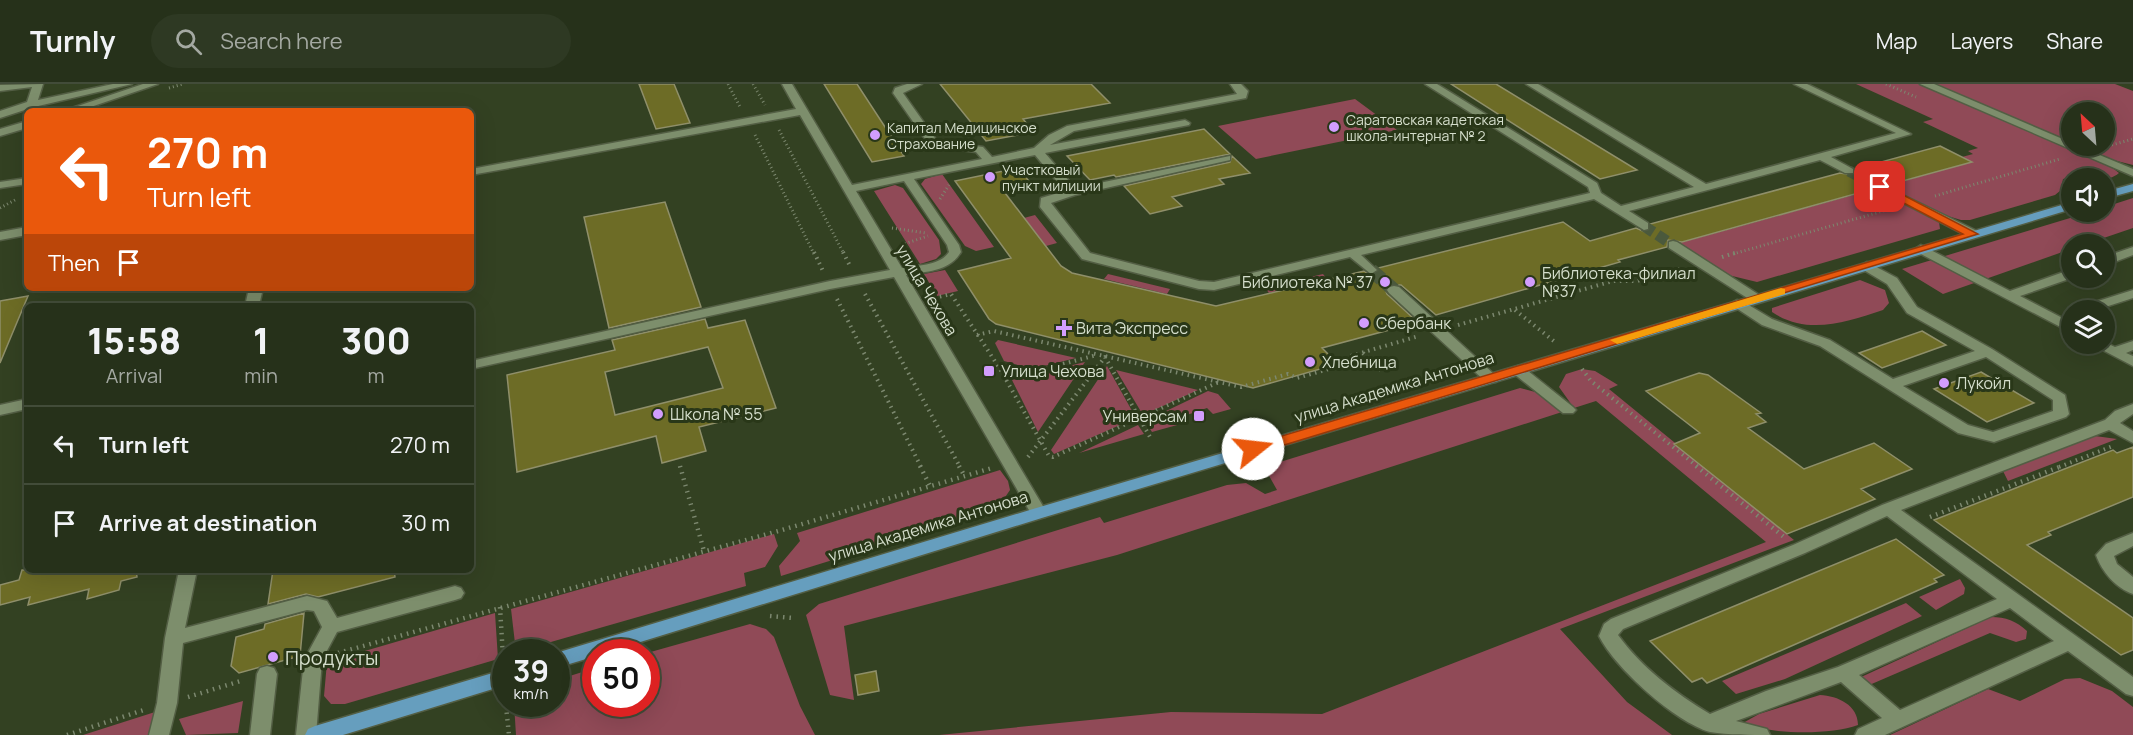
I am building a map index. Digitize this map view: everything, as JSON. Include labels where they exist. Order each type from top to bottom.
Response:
[{"type":"main road","points":[[2115,193],[2133,187]]},
{"type":"main road","name":"улица Академика Антонова","points":[[570,657],[1039,513],[2061,208]]},
{"type":"main road","points":[[315,735],[492,671]]},
{"type":"street","points":[[0,88],[31,84]]},
{"type":"street","points":[[31,104],[38,84]]},
{"type":"street","points":[[0,115],[31,104],[127,84]]},
{"type":"street","points":[[77,108],[153,84]]},
{"type":"street","name":"улица Чехова","points":[[787,84],[1039,513]]},
{"type":"street","points":[[917,84],[899,90],[898,93],[934,144],[979,149],[990,161]]},
{"type":"street","points":[[1038,151],[1053,137],[1071,128],[1242,96],[1243,91],[1235,84]]},
{"type":"street","points":[[1430,84],[1593,185],[1596,195],[1644,226]]},
{"type":"street","points":[[1531,84],[1705,188]]},
{"type":"street","points":[[1619,210],[1906,134],[1799,84]]},
{"type":"street","points":[[1925,84],[2061,142]]},
{"type":"street","points":[[474,171],[802,111]]},
{"type":"street","points":[[848,189],[1185,123]]},
{"type":"street","points":[[0,133],[24,125]]},
{"type":"street","points":[[1038,151],[1072,192]]},
{"type":"street","points":[[2093,156],[2133,173]]},
{"type":"street","points":[[1822,157],[1849,171]]},
{"type":"street","points":[[1226,158],[1072,192],[1045,201],[1046,207],[1086,256],[1199,285],[1214,286],[1596,195]]},
{"type":"street","points":[[474,364],[901,279],[940,265],[950,260],[955,252],[953,245],[907,178]]},
{"type":"street","points":[[0,185],[24,181]]},
{"type":"street","points":[[1880,187],[1973,234]]},
{"type":"street","points":[[0,236],[24,232]]},
{"type":"street","points":[[1673,245],[1757,298]]},
{"type":"street","points":[[1921,249],[2061,324]]},
{"type":"street","points":[[1351,252],[1371,270]]},
{"type":"street","points":[[2115,258],[2133,252]]},
{"type":"street","points":[[1737,304],[1767,322],[1825,343],[1963,429],[1994,437],[2061,414],[2060,398],[1988,352],[1912,309],[1892,281],[1867,266]]},
{"type":"street","points":[[2008,296],[2061,277]]},
{"type":"street","points":[[1394,290],[1491,379]]},
{"type":"street","points":[[2115,300],[2133,294]]},
{"type":"street","points":[[2055,321],[2061,319]]},
{"type":"street","points":[[2115,352],[2133,345]]},
{"type":"street","points":[[1891,385],[1988,352]]},
{"type":"street","points":[[2115,353],[2133,362]]},
{"type":"street","points":[[1518,370],[1568,410]]},
{"type":"street","points":[[0,410],[24,405]]},
{"type":"street","points":[[1760,735],[1709,723],[1674,702],[1645,679],[1615,647],[1608,636],[1610,629],[1888,509],[2110,424],[2120,414],[2133,409]]},
{"type":"street","points":[[2110,424],[2127,440]]},
{"type":"street","points":[[1888,509],[2133,688]]},
{"type":"street","points":[[2133,539],[2112,548],[2105,555],[2109,567],[2133,587]]},
{"type":"street","points":[[159,735],[167,703],[174,638],[187,573]]},
{"type":"street","points":[[331,627],[455,593]]},
{"type":"street","points":[[1709,723],[1773,697],[1844,673],[2012,600]]},
{"type":"street","points":[[174,638],[317,602],[326,609],[331,627],[313,660],[306,735]]},
{"type":"street","points":[[1865,735],[2070,642]]},
{"type":"street","points":[[1844,673],[1899,721]]},
{"type":"street","points":[[260,735],[267,674]]},
{"type":"path","points":[[2115,144],[2133,139]]},
{"type":"path","points":[[978,335],[994,331],[1241,387],[1288,374],[1297,378],[1343,365],[1347,357],[1613,281],[1637,281],[2076,156]]},
{"type":"path","points":[[931,212],[953,179],[947,170]]},
{"type":"path","points":[[891,228],[934,234],[901,245]]},
{"type":"path","points":[[901,279],[922,281],[933,297],[951,294],[1005,379],[1049,456],[1053,457],[1141,420],[1219,382]]},
{"type":"path","points":[[1515,310],[1558,344]]},
{"type":"path","points":[[1363,353],[1381,370]]},
{"type":"path","points":[[1005,379],[1098,355]]},
{"type":"path","points":[[1105,357],[1150,437]]},
{"type":"path","points":[[313,660],[704,551],[1028,457],[1105,357]]},
{"type":"path","points":[[1582,369],[1591,381],[1799,549]]},
{"type":"path","points":[[1910,525],[2127,440]]},
{"type":"path","points":[[680,466],[704,551]]},
{"type":"path","points":[[500,607],[502,639]]},
{"type":"path","points":[[763,616],[793,618]]},
{"type":"path","points":[[67,735],[267,674]]},
{"type":"path","points":[[507,717],[508,735]]},
{"type":"shaded area","points":[[1856,84],[1920,84],[2061,145],[2061,156],[2087,156],[2113,168],[2061,168],[2061,190],[2055,195],[1970,220],[1961,220],[1941,214],[1886,186],[1971,162],[1962,157],[1973,154],[1968,151],[1978,148],[1923,122],[1933,119]]},
{"type":"shaded area","points":[[1934,84],[2115,84],[2133,91],[2133,165],[2102,156],[2115,156],[2115,102],[2061,102],[2061,139]]},
{"type":"shaded area","points":[[1355,99],[1397,130],[1256,159],[1218,126]]},
{"type":"shaded area","points":[[942,174],[994,247],[976,251],[965,246],[921,184],[925,179]]},
{"type":"shaded area","points":[[895,185],[903,188],[939,240],[941,254],[936,259],[920,264],[874,191]]},
{"type":"shaded area","points":[[1875,189],[1939,222],[1940,229],[1757,282],[1728,275],[1679,243]]},
{"type":"shaded area","points":[[2133,198],[2133,228],[2115,234],[2061,234],[2061,253],[1943,294],[1902,269],[2061,221],[2115,222],[2115,204]]},
{"type":"shaded area","points":[[1035,215],[1057,243],[1046,246],[1024,218]]},
{"type":"shaded area","points":[[945,270],[958,291],[937,296],[924,274]]},
{"type":"shaded area","points":[[1108,274],[1170,289],[1167,294],[1104,279]]},
{"type":"shaded area","points":[[1323,274],[1327,279],[1269,293],[1265,288]]},
{"type":"shaded area","points":[[1860,280],[1885,290],[1889,303],[1883,310],[1841,322],[1813,325],[1799,324],[1772,312],[1772,308]]},
{"type":"shaded area","points":[[998,340],[1076,358],[1032,369],[1004,361],[995,343]]},
{"type":"shaded area","points":[[1085,362],[1038,432],[1012,380]]},
{"type":"shaded area","points":[[1107,366],[1136,418],[1054,454],[1051,450]]},
{"type":"shaded area","points":[[1582,369],[1595,371],[1618,385],[1609,389],[1794,540],[1560,629],[1627,702],[1672,735],[939,735],[1171,712],[1322,714],[1766,542],[1596,401],[1574,408],[1559,387],[1566,374]]},
{"type":"shaded area","points":[[1116,370],[1198,390],[1143,415]]},
{"type":"shaded area","points":[[1520,388],[1539,393],[1562,412],[1117,555],[844,626],[854,700],[830,695],[806,615],[819,604],[1100,517],[1104,523],[1227,485],[1246,483],[1265,494],[1277,490],[1268,474],[1271,468],[1280,462]]},
{"type":"shaded area","points":[[1208,391],[1218,394],[1231,409],[1213,414],[1207,408],[1184,416],[1188,422],[1152,432],[1145,421]]},
{"type":"shaded area","points":[[1138,425],[1144,434],[1079,453]]},
{"type":"shaded area","points":[[2095,436],[2117,439],[2008,481],[2003,471]]},
{"type":"shaded area","points":[[1000,470],[1008,481],[1010,490],[997,509],[781,576],[779,566],[800,541],[797,533]]},
{"type":"shaded area","points":[[774,534],[778,546],[765,567],[744,573],[746,586],[561,639],[514,639],[511,609]]},
{"type":"shaded area","points":[[1960,579],[1965,588],[1964,594],[1936,610],[1919,597]]},
{"type":"shaded area","points":[[1906,603],[1922,616],[1785,679],[1736,694],[1722,681]]},
{"type":"shaded area","points":[[495,613],[497,639],[492,639],[492,661],[345,704],[331,704],[324,696],[327,662]]},
{"type":"shaded area","points":[[1991,617],[2010,620],[2019,625],[2027,631],[2026,639],[2016,642],[1990,633],[1867,686],[1859,678]]},
{"type":"shaded area","points":[[750,624],[766,629],[774,637],[800,706],[815,735],[516,735],[515,717],[570,717],[570,676],[582,672],[582,717],[660,717],[660,649]]},
{"type":"shaded area","points":[[2080,678],[2112,691],[2133,707],[2133,735],[1890,735],[1988,689],[2020,701],[2065,679]]},
{"type":"shaded area","points":[[1820,695],[1834,697],[1846,703],[1855,712],[1858,725],[1832,731],[1785,732],[1743,723],[1759,714]]},
{"type":"shaded area","points":[[243,701],[238,733],[186,735],[179,719]]},
{"type":"shaded area","points":[[155,712],[148,735],[83,735]]},
{"type":"building","points":[[639,84],[674,84],[690,123],[656,129]]},
{"type":"building","points":[[824,84],[857,84],[904,156],[872,162]]},
{"type":"building","points":[[940,84],[1091,84],[1110,103],[1023,119],[1034,132],[986,141]]},
{"type":"building","points":[[1451,84],[1496,84],[1637,170],[1600,179]]},
{"type":"building","points":[[1204,129],[1230,154],[1090,180],[1067,156]]},
{"type":"building","points":[[1940,146],[1972,162],[1888,185],[1879,182],[1873,185],[1873,189],[1682,242],[1668,240],[1667,247],[1436,315],[1401,285],[1389,285],[1385,289],[1387,294],[1413,318],[1404,326],[1322,348],[1338,364],[1253,388],[996,324],[989,319],[958,271],[1011,258],[955,181],[1018,168],[1034,187],[1005,193],[1061,266],[1072,273],[1216,306],[1364,271],[1371,276],[1378,272],[1378,268],[1563,222],[1590,241],[1636,228],[1645,232],[1650,230],[1650,224],[1840,173],[1853,175],[1855,169]]},
{"type":"building","points":[[1232,156],[1250,173],[1219,179],[1224,184],[1172,197],[1182,206],[1150,214],[1124,186],[1230,162]]},
{"type":"building","points":[[665,202],[701,307],[609,328],[584,217]]},
{"type":"building","points":[[28,296],[0,363],[0,301]]},
{"type":"building","points":[[705,319],[708,328],[745,320],[776,408],[699,427],[706,451],[662,463],[656,436],[517,472],[507,375],[615,350],[612,340]],"holes":[[[708,347],[723,388],[615,415],[605,372]]]},
{"type":"building","points":[[1922,331],[1946,345],[1882,368],[1859,353]]},
{"type":"building","points":[[1981,372],[2034,403],[1987,422],[1934,389]]},
{"type":"building","points":[[1699,373],[1708,375],[1761,413],[1756,414],[1766,422],[1748,428],[1804,469],[1874,443],[1912,469],[1861,489],[1875,499],[1787,534],[1674,444],[1700,433],[1646,391]]},
{"type":"building","points":[[2133,447],[2133,497],[2048,532],[2051,535],[2027,545],[2133,618],[2133,650],[2121,655],[1934,520],[2113,450],[2117,453]]},
{"type":"building","points":[[1896,539],[1944,575],[1934,579],[1937,582],[1707,683],[1702,678],[1692,682],[1650,641]]},
{"type":"building","points":[[22,570],[24,573],[136,573],[137,577],[121,581],[119,590],[87,599],[89,589],[28,605],[30,597],[0,605],[0,585],[19,580]]},
{"type":"building","points":[[273,573],[394,573],[395,577],[318,597],[306,594],[268,604]]},
{"type":"building","points":[[304,613],[300,656],[239,673],[231,666],[236,637],[264,629],[265,624]]},
{"type":"building","points":[[876,671],[879,691],[858,695],[855,675]]},
{"type":"tunnel","points":[[1849,171],[1880,187]]},
{"type":"tunnel","points":[[1644,226],[1673,245]]},
{"type":"tunnel","points":[[1371,270],[1394,290]]},
{"type":"slow traffic","points":[[1617,340],[1781,291]]},
{"type":"place","name":"Саратовская кадетская школа-интернат № 2","points":[[1334,127]]},
{"type":"place","name":"Капитал Медицинское Страхование","points":[[875,135]]},
{"type":"place","name":"Участковый пункт милиции","points":[[990,177]]},
{"type":"place","name":"Библиотека № 37","points":[[1385,282]]},
{"type":"place","name":"Библиотека-филиал №37","points":[[1530,282]]},
{"type":"place","name":"Сбербанк","points":[[1364,323]]},
{"type":"place","name":"Вита Экспресс","points":[[1064,328]]},
{"type":"place","name":"Хлебница","points":[[1310,362]]},
{"type":"place","name":"Улица Чехова","points":[[989,371]]},
{"type":"place","name":"Лукойл","points":[[1944,383]]},
{"type":"place","name":"Школа № 55","points":[[658,414]]},
{"type":"place","name":"Универсам","points":[[1199,416]]},
{"type":"place","name":"Продукты","points":[[273,657]]},
{"type":"route","points":[[1253,449],[1973,234],[1880,187]]}]
